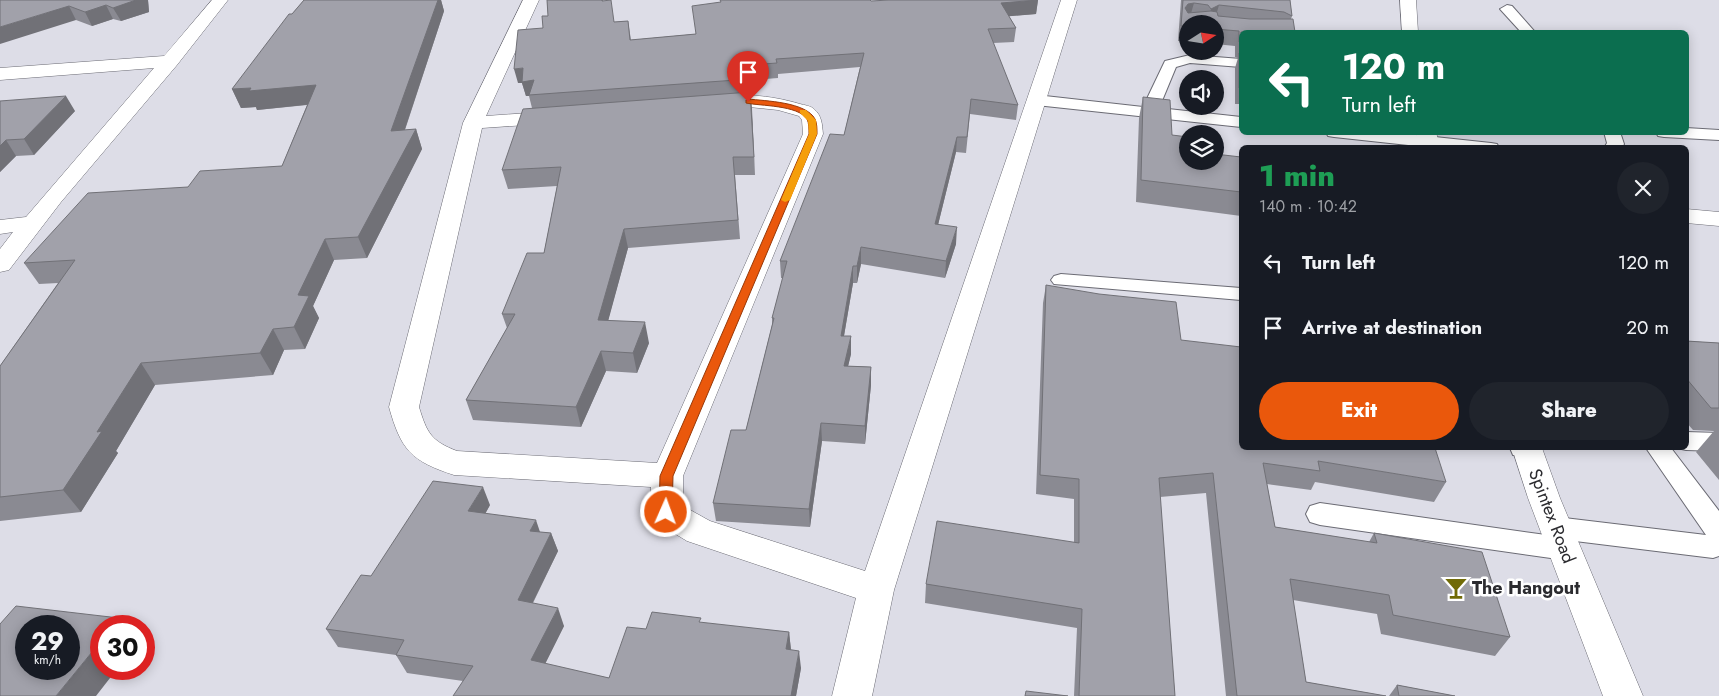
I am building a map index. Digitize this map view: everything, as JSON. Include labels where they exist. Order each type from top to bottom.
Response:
[{"type":"street","points":[[0,265],[31,223],[220,0]]},
{"type":"street","points":[[531,0],[473,123],[404,406],[412,437],[428,453],[454,463],[667,476]]},
{"type":"street","points":[[852,696],[876,590],[1069,0]]},
{"type":"street","points":[[1408,0],[1410,30]]},
{"type":"street","points":[[0,74],[170,61]]},
{"type":"street","points":[[690,106],[748,102],[780,104],[806,112],[812,120],[813,134],[667,476],[666,512],[698,531],[876,590]]},
{"type":"street","points":[[473,123],[581,115]]},
{"type":"street","points":[[1689,216],[1719,219]]},
{"type":"street","points":[[0,227],[31,223]]},
{"type":"street","name":"Spintex Road","points":[[1528,450],[1623,696]]},
{"type":"lane","points":[[1507,9],[1526,30]]},
{"type":"lane","points":[[1148,112],[1170,64],[1190,60],[1239,63]]},
{"type":"lane","points":[[1036,100],[1239,122]]},
{"type":"lane","points":[[1689,133],[1719,135]]},
{"type":"lane","points":[[1365,135],[1464,145]]},
{"type":"lane","points":[[1061,280],[1239,294]]},
{"type":"lane","points":[[1689,441],[1719,442]]},
{"type":"lane","points":[[1659,450],[1719,532]]},
{"type":"lane","points":[[1320,514],[1561,539],[1713,547],[1719,543]]},
{"type":"building","points":[[0,0],[136,0],[113,8],[106,5],[85,12],[69,6],[0,27]]},
{"type":"building","points":[[304,0],[438,0],[391,131],[416,129],[358,237],[325,239],[298,295],[309,296],[294,327],[273,329],[260,353],[141,363],[97,432],[102,431],[63,490],[0,497],[0,366],[75,260],[24,263],[88,193],[188,187],[200,171],[282,166],[316,85],[249,91],[251,88],[232,89],[289,14],[292,14]]},
{"type":"building","points":[[547,0],[611,0],[614,22],[628,21],[630,40],[696,34],[692,6],[721,2],[720,0],[1038,0],[1001,3],[1016,28],[988,29],[1018,105],[971,99],[967,137],[957,137],[935,224],[957,227],[946,261],[861,247],[857,266],[853,266],[841,336],[851,336],[844,366],[871,367],[865,426],[821,423],[809,509],[713,503],[731,430],[746,430],[787,261],[780,261],[830,134],[844,135],[864,53],[776,59],[777,63],[749,65],[750,79],[529,95],[534,80],[522,82],[523,68],[514,69],[518,30],[543,28],[542,16],[548,16]]},
{"type":"building","points":[[1183,0],[1290,0],[1292,16],[1284,12],[1219,5],[1211,9],[1208,5],[1194,3],[1188,4],[1185,8],[1188,13],[1217,12],[1218,15],[1182,15]]},
{"type":"building","points":[[1224,17],[1250,19],[1293,19],[1295,30],[1224,30]]},
{"type":"building","points":[[750,92],[754,157],[733,157],[738,220],[624,229],[598,320],[645,322],[633,353],[601,351],[576,407],[466,400],[515,314],[502,314],[527,253],[544,253],[561,167],[502,170],[523,109]]},
{"type":"building","points":[[66,96],[24,139],[6,140],[0,146],[0,101]]},
{"type":"building","points":[[1143,97],[1170,100],[1172,135],[1179,136],[1179,170],[1224,170],[1224,155],[1239,157],[1239,192],[1141,180]]},
{"type":"building","points":[[1046,285],[1099,294],[1176,302],[1181,340],[1239,347],[1239,450],[1436,450],[1446,482],[1318,461],[1320,471],[1263,463],[1275,527],[1377,543],[1374,533],[1482,552],[1510,637],[1393,615],[1389,595],[1290,579],[1306,682],[1386,696],[1237,696],[1213,473],[1159,478],[1175,696],[1079,696],[1082,609],[926,584],[937,521],[1079,543],[1079,479],[1040,475]]},
{"type":"building","points":[[1689,341],[1719,343],[1719,408],[1711,408],[1689,382]]},
{"type":"building","points":[[433,481],[483,487],[468,511],[536,520],[530,531],[551,533],[518,600],[558,608],[531,660],[609,678],[627,627],[646,629],[652,612],[701,618],[699,622],[789,632],[786,649],[799,651],[791,696],[453,696],[473,666],[396,655],[404,640],[326,629],[361,575],[371,576]]},
{"type":"building","points":[[16,606],[93,615],[90,615],[90,654],[80,667],[80,615],[15,615],[15,680],[69,680],[56,696],[0,696],[0,624]]},
{"type":"building","points":[[1397,685],[1455,696],[1399,696]]},
{"type":"building","points":[[1026,691],[1068,696],[1025,696]]},
{"type":"slow traffic","points":[[785,200],[813,134],[812,120],[803,111]]},
{"type":"place","name":"The Hangout","points":[[1456,588]]},
{"type":"route","points":[[666,512],[667,476],[813,134],[812,120],[806,112],[780,104],[748,102]]}]
